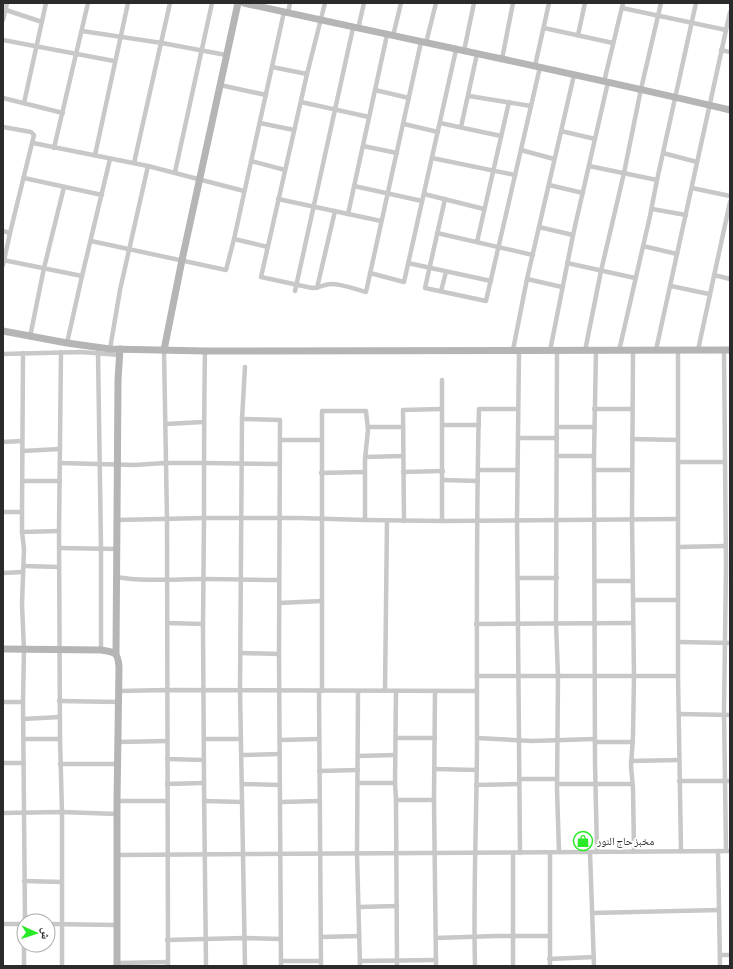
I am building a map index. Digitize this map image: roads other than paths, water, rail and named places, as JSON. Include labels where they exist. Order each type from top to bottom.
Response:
[{"type":"street","points":[[3,20],[6,3]]},
{"type":"street","points":[[24,103],[46,3]]},
{"type":"street","points":[[54,148],[88,3]]},
{"type":"street","points":[[95,155],[128,3]]},
{"type":"street","points":[[134,163],[170,3]]},
{"type":"street","points":[[175,172],[212,3]]},
{"type":"street","points":[[120,352],[116,549],[116,654],[120,667],[117,764],[117,964],[168,964],[167,519],[164,350],[199,179],[238,3]]},
{"type":"street","points":[[244,3],[456,50],[537,66],[730,110]]},
{"type":"street","points":[[90,241],[130,248],[226,270],[272,67],[286,12],[290,3]]},
{"type":"street","points":[[325,3],[307,74],[261,277],[316,288],[333,284],[366,292],[409,98],[436,3]]},
{"type":"street","points":[[294,291],[334,109],[364,3]]},
{"type":"street","points":[[348,214],[374,90],[401,3]]},
{"type":"street","points":[[464,51],[474,3]]},
{"type":"street","points":[[502,59],[513,3]]},
{"type":"street","points":[[445,199],[425,288],[486,301],[531,106],[549,3]]},
{"type":"street","points":[[578,35],[585,3]]},
{"type":"street","points":[[585,350],[601,271],[661,3]]},
{"type":"street","points":[[619,351],[652,209],[696,3]]},
{"type":"street","points":[[559,852],[557,782],[558,677],[556,623],[557,427],[553,351],[562,287],[595,139],[613,43],[622,6],[658,16],[726,30]]},
{"type":"street","points":[[4,9],[42,22]]},
{"type":"street","points":[[656,350],[730,12]]},
{"type":"street","points":[[544,28],[613,43]]},
{"type":"street","points":[[82,31],[120,36],[226,55]]},
{"type":"street","points":[[3,40],[114,62]]},
{"type":"street","points":[[370,273],[404,282],[456,50]]},
{"type":"street","points":[[721,50],[730,52]]},
{"type":"street","points":[[461,127],[477,54]]},
{"type":"street","points":[[272,67],[307,74]]},
{"type":"street","points":[[520,853],[517,519],[518,409],[516,350],[527,279],[574,75]]},
{"type":"street","points":[[220,85],[266,95]]},
{"type":"street","points":[[374,90],[409,98]]},
{"type":"street","points":[[468,96],[531,106]]},
{"type":"street","points":[[3,98],[63,113]]},
{"type":"street","points":[[301,102],[369,117]]},
{"type":"street","points":[[477,242],[509,102]]},
{"type":"street","points":[[440,122],[501,136]]},
{"type":"street","points":[[260,123],[294,130]]},
{"type":"street","points":[[404,124],[438,132]]},
{"type":"street","points":[[3,127],[33,134],[34,136],[3,262],[44,268],[82,276]]},
{"type":"street","points":[[561,131],[595,139]]},
{"type":"street","points":[[33,143],[175,172],[244,191]]},
{"type":"street","points":[[362,146],[397,153]]},
{"type":"street","points":[[520,150],[554,159]]},
{"type":"street","points":[[663,153],[697,162]]},
{"type":"street","points":[[432,158],[514,176]]},
{"type":"street","points":[[67,343],[110,159]]},
{"type":"street","points":[[250,162],[285,170]]},
{"type":"street","points":[[110,349],[120,290],[148,166]]},
{"type":"street","points":[[589,166],[657,180]]},
{"type":"street","points":[[24,178],[102,195]]},
{"type":"street","points":[[549,185],[583,193]]},
{"type":"street","points":[[354,186],[422,201]]},
{"type":"street","points":[[30,337],[44,268],[64,187]]},
{"type":"street","points":[[692,188],[730,196]]},
{"type":"street","points":[[424,194],[484,209]]},
{"type":"street","points":[[278,200],[381,221]]},
{"type":"street","points":[[698,350],[709,294],[728,224],[730,202]]},
{"type":"street","points":[[652,209],[686,216]]},
{"type":"street","points":[[316,288],[335,211]]},
{"type":"street","points":[[539,227],[573,235]]},
{"type":"street","points":[[3,231],[10,233]]},
{"type":"street","points":[[437,233],[533,255]]},
{"type":"street","points":[[234,239],[268,247]]},
{"type":"street","points":[[643,246],[677,254]]},
{"type":"street","points":[[408,263],[491,282]]},
{"type":"street","points":[[567,263],[635,278]]},
{"type":"street","points":[[441,291],[446,272]]},
{"type":"street","points":[[714,275],[730,279]]},
{"type":"street","points":[[527,279],[562,287]]},
{"type":"street","points":[[670,286],[709,294]]},
{"type":"street","points":[[3,331],[120,352]]},
{"type":"street","points":[[3,354],[164,350],[727,350],[724,440],[728,526],[725,546],[728,568],[724,715],[728,781],[728,851],[118,856]]},
{"type":"street","points":[[205,350],[203,422],[203,783],[206,856],[206,966]]},
{"type":"street","points":[[633,350],[632,519],[634,676],[633,742],[631,761],[634,851]]},
{"type":"street","points":[[678,350],[678,714],[681,851]]},
{"type":"street","points":[[596,351],[594,409],[594,623],[596,676],[595,784],[597,852]]},
{"type":"street","points":[[61,352],[59,701],[62,812],[62,966]]},
{"type":"street","points":[[98,352],[101,650]]},
{"type":"street","points":[[23,353],[22,532],[24,566],[22,604],[24,650],[24,913]]},
{"type":"street","points":[[245,367],[242,419],[242,653],[240,690],[245,966]]},
{"type":"street","points":[[442,380],[442,521]]},
{"type":"street","points":[[404,520],[403,410],[442,409]]},
{"type":"street","points":[[475,966],[474,937],[477,738],[476,624],[479,409],[518,409]]},
{"type":"street","points":[[594,409],[632,409]]},
{"type":"street","points":[[242,419],[280,420],[279,690],[281,963],[321,963],[319,739],[322,601],[322,411],[366,411],[368,427],[364,472],[365,520]]},
{"type":"street","points":[[166,424],[203,422]]},
{"type":"street","points":[[442,425],[479,425]]},
{"type":"street","points":[[368,427],[403,427]]},
{"type":"street","points":[[557,427],[594,427]]},
{"type":"street","points":[[518,438],[557,438]]},
{"type":"street","points":[[632,439],[678,440]]},
{"type":"street","points":[[280,440],[321,440]]},
{"type":"street","points":[[724,440],[730,440]]},
{"type":"street","points":[[3,442],[22,441]]},
{"type":"street","points":[[22,451],[60,449]]},
{"type":"street","points":[[365,457],[404,456]]},
{"type":"street","points":[[557,456],[594,456]]},
{"type":"street","points":[[678,462],[725,462]]},
{"type":"street","points":[[60,463],[134,465],[165,463],[280,464]]},
{"type":"street","points":[[478,470],[517,470]]},
{"type":"street","points":[[594,470],[632,470]]},
{"type":"street","points":[[404,472],[443,471]]},
{"type":"street","points":[[321,473],[364,472]]},
{"type":"street","points":[[443,480],[478,481]]},
{"type":"street","points":[[22,481],[60,481]]},
{"type":"street","points":[[3,512],[22,512]]},
{"type":"street","points":[[117,520],[280,518],[442,521],[678,518]]},
{"type":"street","points":[[385,691],[387,520]]},
{"type":"street","points":[[22,532],[59,531]]},
{"type":"street","points":[[678,547],[725,546]]},
{"type":"street","points":[[59,548],[116,549]]},
{"type":"street","points":[[24,566],[59,567]]},
{"type":"street","points":[[3,573],[23,572]]},
{"type":"street","points":[[116,577],[166,581],[204,579],[279,580]]},
{"type":"street","points":[[518,578],[557,578]]},
{"type":"street","points":[[595,581],[633,581]]},
{"type":"street","points":[[633,600],[678,600]]},
{"type":"street","points":[[279,602],[322,601]]},
{"type":"street","points":[[167,623],[203,624]]},
{"type":"street","points":[[476,624],[633,623]]},
{"type":"street","points":[[678,642],[727,643]]},
{"type":"street","points":[[3,649],[101,650],[111,651],[116,654]]},
{"type":"street","points":[[242,653],[279,654]]},
{"type":"street","points":[[477,676],[678,676]]},
{"type":"street","points":[[119,691],[477,691]]},
{"type":"street","points":[[358,691],[357,854],[360,963],[396,960],[436,960]]},
{"type":"street","points":[[396,691],[395,783],[397,966]]},
{"type":"street","points":[[435,691],[434,853],[436,966]]},
{"type":"street","points":[[59,701],[119,702]]},
{"type":"street","points":[[3,702],[23,702]]},
{"type":"street","points":[[678,714],[730,715]]},
{"type":"street","points":[[23,719],[60,717]]},
{"type":"street","points":[[396,738],[435,738]]},
{"type":"street","points":[[477,738],[633,742]]},
{"type":"street","points":[[24,739],[60,739]]},
{"type":"street","points":[[204,739],[241,739]]},
{"type":"street","points":[[280,740],[319,739]]},
{"type":"street","points":[[118,742],[167,741]]},
{"type":"street","points":[[242,755],[280,754]]},
{"type":"street","points":[[358,756],[395,755]]},
{"type":"street","points":[[167,759],[203,760]]},
{"type":"street","points":[[631,761],[679,760]]},
{"type":"street","points":[[3,763],[24,763]]},
{"type":"street","points":[[60,764],[117,764]]},
{"type":"street","points":[[319,771],[358,770]]},
{"type":"street","points":[[435,770],[476,770]]},
{"type":"street","points":[[679,781],[728,781]]},
{"type":"street","points":[[476,785],[519,782],[632,784]]},
{"type":"street","points":[[167,784],[203,783]]},
{"type":"street","points":[[358,783],[395,783]]},
{"type":"street","points":[[242,784],[280,785]]},
{"type":"street","points":[[396,800],[434,800]]},
{"type":"street","points":[[117,801],[167,801]]},
{"type":"street","points":[[204,801],[242,802]]},
{"type":"street","points":[[281,802],[319,801]]},
{"type":"street","points":[[3,813],[62,812],[117,814]]},
{"type":"street","points":[[718,851],[720,966]]},
{"type":"street","points":[[550,852],[550,966]]},
{"type":"street","points":[[590,852],[594,966]]},
{"type":"street","points":[[513,853],[513,966]]},
{"type":"street","points":[[24,881],[62,882]]},
{"type":"street","points":[[359,907],[397,906]]},
{"type":"street","points":[[592,913],[719,910]]},
{"type":"street","points":[[3,924],[16,923]]},
{"type":"street","points":[[56,924],[117,925]]},
{"type":"street","points":[[436,938],[514,935],[549,936]]},
{"type":"street","points":[[321,937],[359,936]]},
{"type":"street","points":[[167,940],[244,938],[281,939]]},
{"type":"street","points":[[24,953],[24,966]]},
{"type":"street","points":[[720,955],[730,955]]},
{"type":"street","points":[[549,959],[594,957]]},
{"type":"place","name":"مخبز حاج النور","points":[[583,841]]}]
